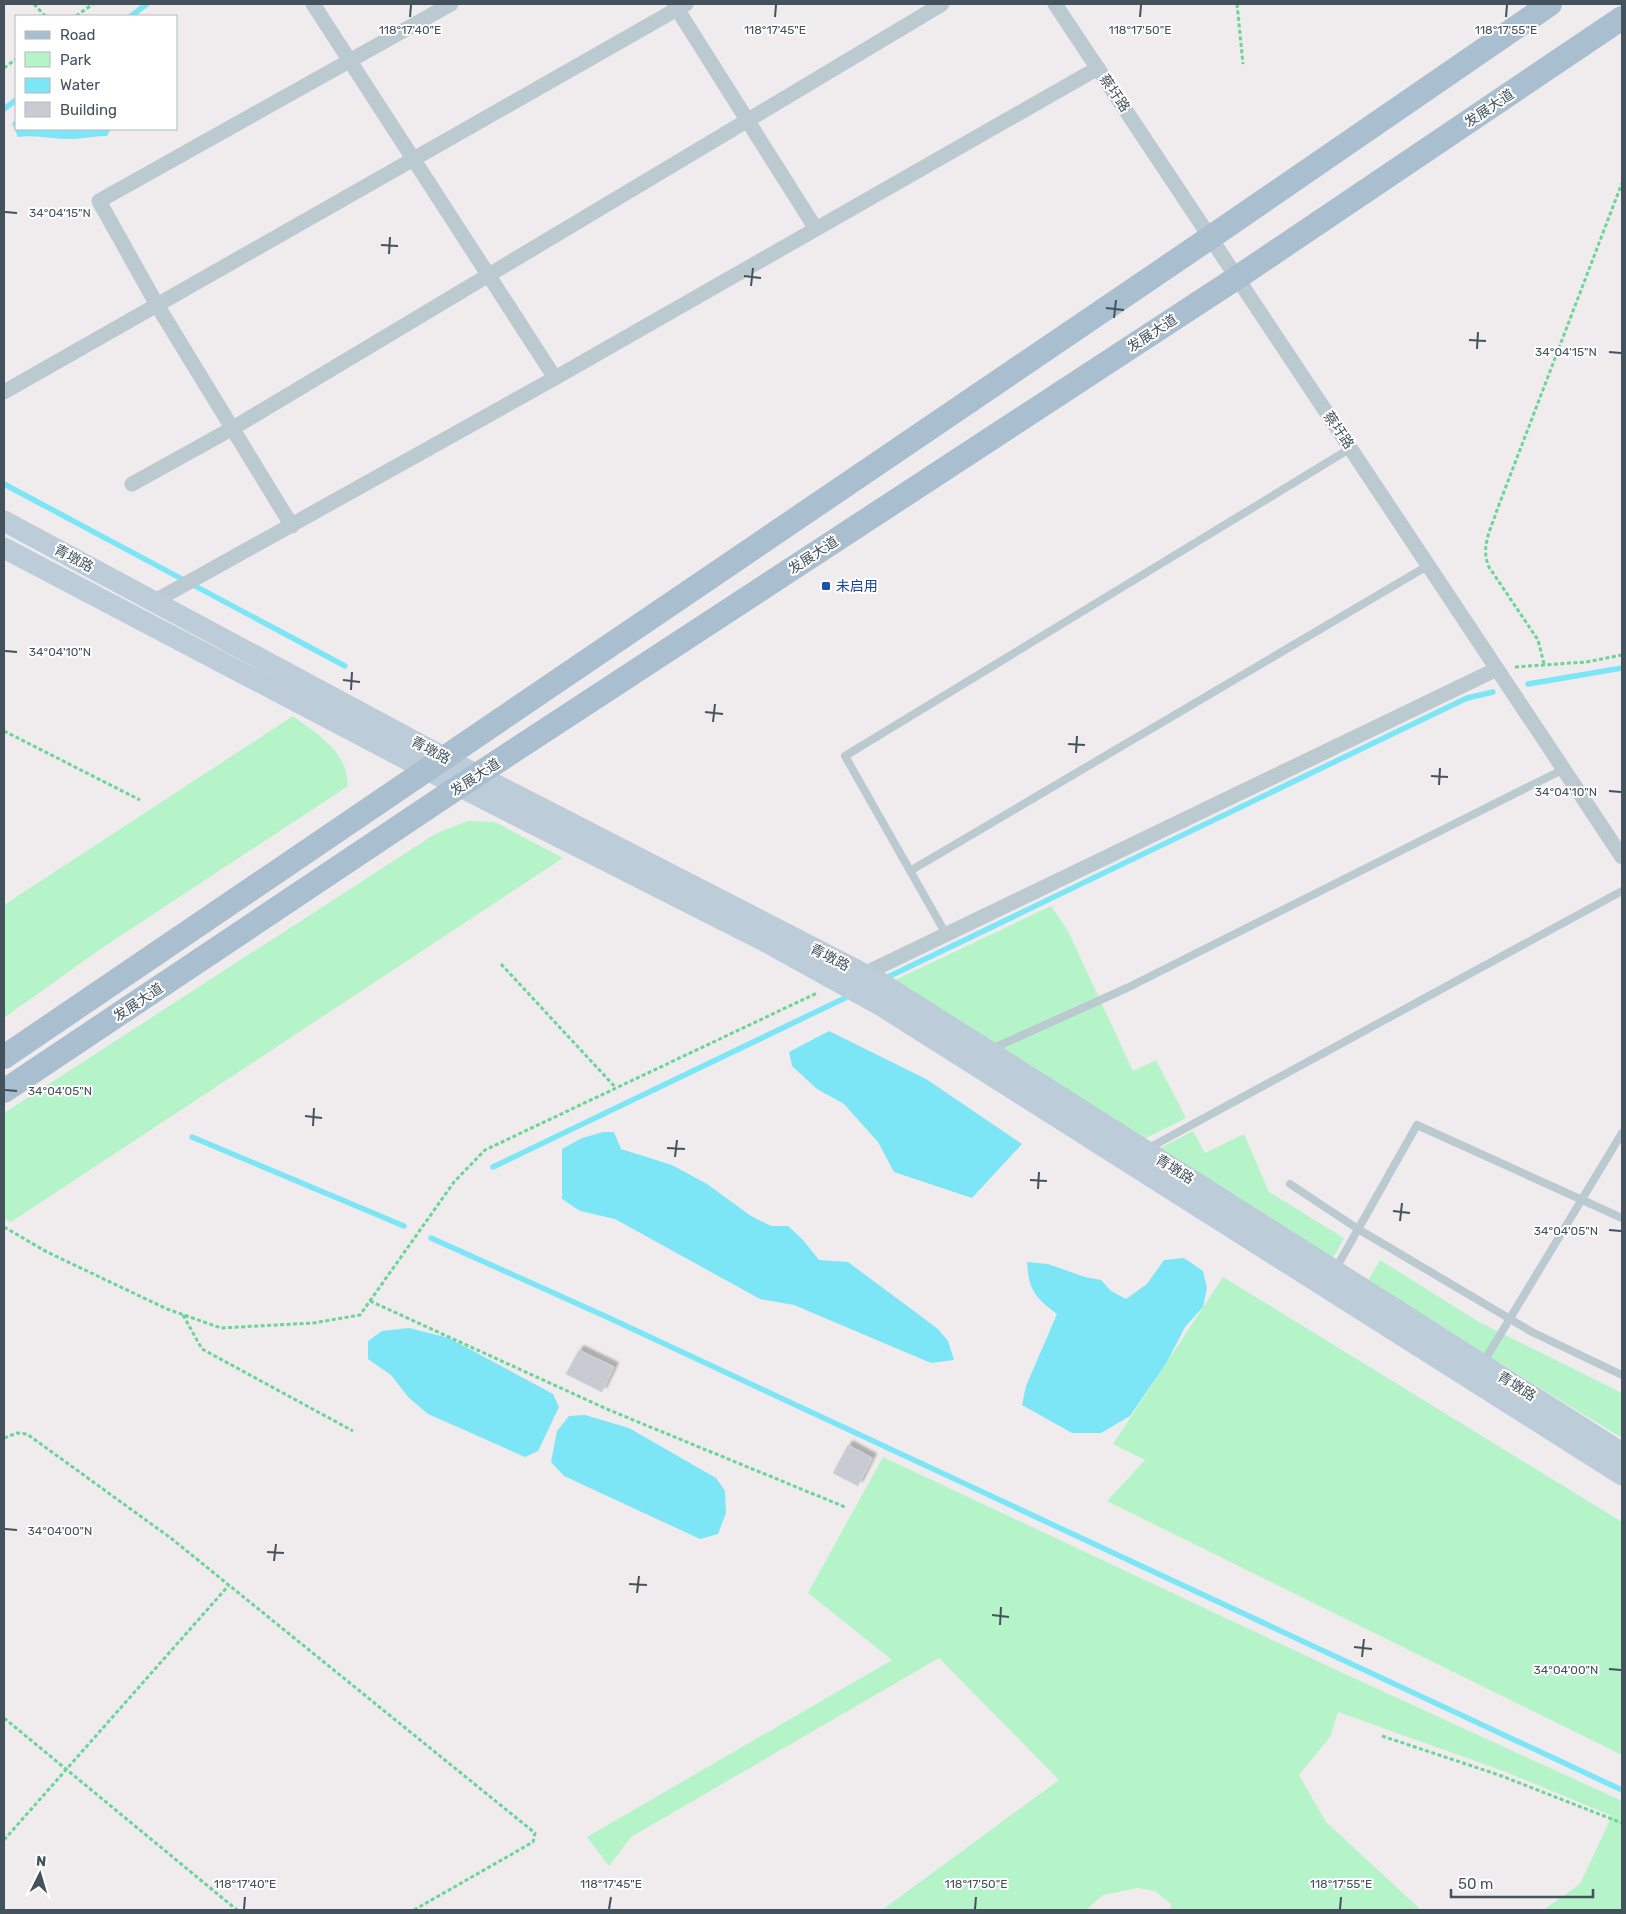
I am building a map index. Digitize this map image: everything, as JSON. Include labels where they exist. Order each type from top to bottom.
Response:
[{"type":"main road","points":[[4,1057],[1211,237],[1550,4]]},
{"type":"main road","name":"发展大道","points":[[4,1091],[469,781],[1238,277],[1622,18]]},
{"type":"main road","name":"青墩路","points":[[4,521],[155,601],[435,763]]},
{"type":"main road","name":"青墩路","points":[[4,548],[435,763],[880,1005],[1135,1156],[1477,1372],[1622,1475]]},
{"type":"main road","name":"青墩路","points":[[469,781],[880,982],[991,1053],[1135,1156]]},
{"type":"main road","name":"青墩路","points":[[1477,1372],[1622,1453]]},
{"type":"street","points":[[314,4],[555,378]]},
{"type":"street","points":[[292,526],[157,305],[99,201],[451,4]]},
{"type":"street","points":[[132,484],[233,428],[942,4]]},
{"type":"street","name":"蔡圩路","points":[[1055,4],[1352,448],[1622,857]]},
{"type":"street","points":[[4,392],[679,5],[816,229]]},
{"type":"street","points":[[155,601],[555,378],[1098,68]]},
{"type":"street","points":[[864,974],[1497,669]]},
{"type":"lane","points":[[946,934],[845,756],[1352,448]]},
{"type":"lane","points":[[910,871],[1429,565]]},
{"type":"lane","points":[[991,1053],[996,1047],[1128,988],[1564,769]]},
{"type":"lane","points":[[1135,1156],[1622,890]]},
{"type":"lane","points":[[1330,1279],[1417,1125],[1622,1218]]},
{"type":"lane","points":[[1477,1372],[1622,1133]]},
{"type":"lane","points":[[1290,1184],[1358,1229],[1532,1332],[1622,1375]]},
{"type":"path","points":[[34,4],[44,15]]},
{"type":"path","points":[[77,15],[93,4]]},
{"type":"path","points":[[1237,4],[1243,64]]},
{"type":"path","points":[[4,68],[15,60]]},
{"type":"path","points":[[1544,664],[1538,640],[1489,566],[1485,557],[1485,547],[1497,510],[1622,182]]},
{"type":"path","points":[[1497,669],[1586,662],[1622,655]]},
{"type":"path","points":[[4,731],[140,800]]},
{"type":"path","points":[[501,964],[616,1088]]},
{"type":"path","points":[[4,1227],[55,1256],[166,1308],[221,1328],[312,1323],[360,1315],[454,1182],[485,1150],[839,983]]},
{"type":"path","points":[[370,1301],[608,1410],[845,1507]]},
{"type":"path","points":[[182,1314],[202,1349],[353,1431]]},
{"type":"path","points":[[4,1438],[17,1433],[27,1434],[172,1540],[535,1833],[533,1842],[414,1910]]},
{"type":"path","points":[[4,1840],[229,1586]]},
{"type":"path","points":[[4,1718],[236,1910]]},
{"type":"path","points":[[1382,1736],[1499,1775],[1622,1823]]},
{"type":"green space","points":[[293,716],[321,737],[337,753],[346,773],[348,786],[99,950],[4,1018],[4,905]]},
{"type":"green space","points":[[467,821],[495,822],[563,858],[11,1222],[4,1218],[4,1113],[435,834]]},
{"type":"green space","points":[[1051,906],[1068,931],[1133,1071],[1156,1060],[1186,1118],[1142,1140],[893,981]]},
{"type":"green space","points":[[1193,1131],[1205,1153],[1244,1134],[1269,1192],[1344,1238],[1332,1260],[1158,1149]]},
{"type":"green space","points":[[1380,1260],[1479,1322],[1622,1393],[1622,1438],[1367,1282]]},
{"type":"green space","points":[[1223,1277],[1622,1522],[1622,1755],[1107,1501],[1145,1460],[1113,1444]]},
{"type":"green space","points":[[883,1457],[1345,1674],[1622,1801],[1622,1910],[1543,1910],[1580,1884],[1612,1816],[1506,1772],[1338,1712],[1330,1737],[1299,1775],[1326,1822],[1419,1908],[1417,1910],[1170,1910],[1171,1904],[1155,1891],[1138,1888],[1103,1895],[1086,1910],[882,1910],[1059,1780],[939,1658],[631,1837],[609,1866],[587,1837],[892,1660],[808,1593]]},
{"type":"water","points":[[15,130],[110,130],[107,136],[75,139],[18,137]]},
{"type":"water","points":[[829,1031],[926,1079],[1022,1144],[972,1198],[894,1172],[878,1142],[844,1104],[817,1089],[792,1066],[789,1052]]},
{"type":"water","points":[[603,1132],[614,1132],[621,1149],[672,1165],[707,1184],[751,1216],[771,1226],[788,1226],[803,1240],[819,1260],[848,1262],[938,1329],[948,1341],[954,1360],[931,1363],[794,1305],[760,1299],[615,1219],[580,1211],[562,1199],[562,1149],[582,1138]]},
{"type":"water","points":[[1184,1258],[1203,1271],[1207,1288],[1203,1307],[1185,1327],[1167,1362],[1130,1416],[1101,1433],[1072,1433],[1022,1405],[1026,1386],[1057,1314],[1038,1298],[1029,1280],[1027,1262],[1048,1264],[1085,1277],[1101,1280],[1111,1291],[1126,1299],[1147,1284],[1164,1260]]},
{"type":"water","points":[[409,1328],[449,1338],[553,1394],[559,1407],[538,1451],[525,1457],[428,1414],[409,1398],[391,1375],[368,1359],[368,1341],[382,1331]]},
{"type":"water","points":[[585,1415],[629,1428],[716,1478],[725,1491],[726,1513],[718,1534],[700,1539],[564,1476],[551,1462],[557,1431],[569,1416]]},
{"type":"building","points":[[579,1350],[614,1367],[602,1392],[566,1374]]},
{"type":"building","points":[[848,1445],[872,1458],[858,1486],[833,1473]]},
{"type":"waterway","points":[[132,15],[147,4]]},
{"type":"waterway","points":[[4,109],[15,101]]},
{"type":"waterway","points":[[4,484],[345,666]]},
{"type":"waterway","points":[[1528,684],[1622,668]]},
{"type":"waterway","points":[[890,976],[1467,698],[1493,692]]},
{"type":"waterway","points":[[493,1167],[845,998]]},
{"type":"waterway","points":[[192,1137],[404,1226]]},
{"type":"waterway","points":[[431,1238],[607,1317],[1622,1790]]},
{"type":"place","name":"未启用","points":[[826,586]]}]
